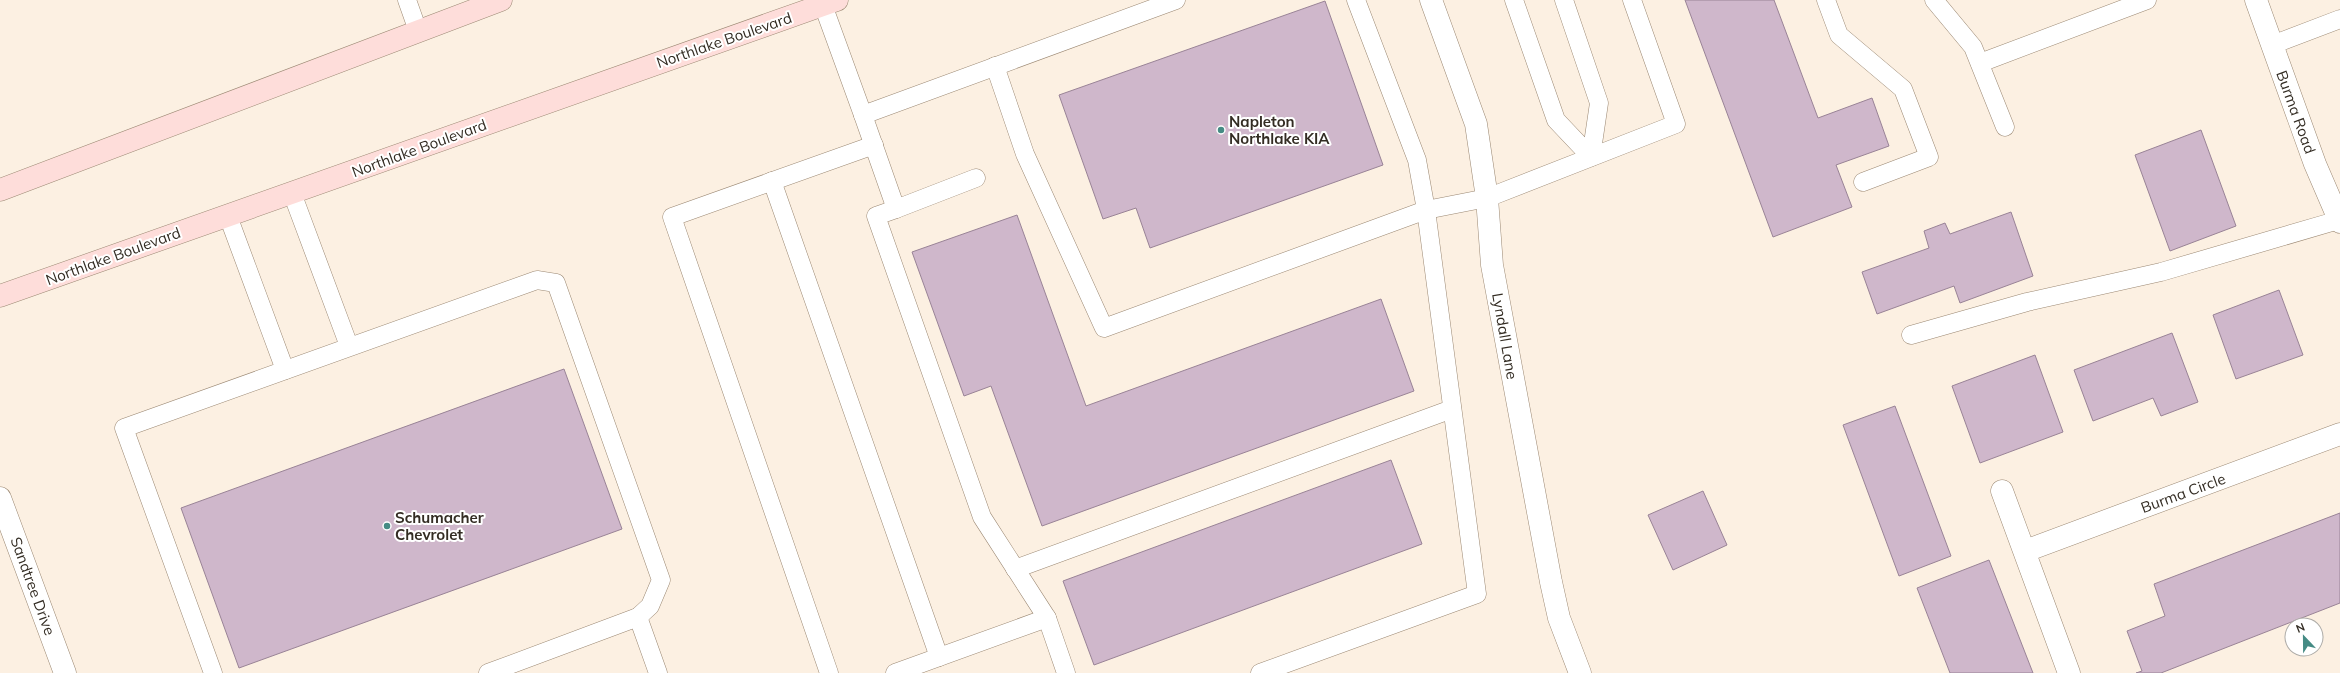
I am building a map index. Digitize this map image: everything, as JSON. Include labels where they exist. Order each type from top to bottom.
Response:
[{"type":"main road","points":[[0,190],[501,0]]},
{"type":"main road","name":"Northlake Boulevard","points":[[0,296],[830,3]]},
{"type":"street","name":"Lyndall Lane","points":[[1432,0],[1476,124],[1487,198],[1492,265],[1551,582],[1559,618],[1580,673]]},
{"type":"street","name":"Burma Road","points":[[2256,0],[2315,164],[2339,221]]},
{"type":"street","name":"Burma Circle","points":[[2025,551],[2340,434]]},
{"type":"street","points":[[2002,491],[2069,673]]},
{"type":"street","name":"Sandtree Drive","points":[[0,498],[65,673]]},
{"type":"lane","points":[[407,0],[418,31]]},
{"type":"lane","points":[[863,114],[1176,0]]},
{"type":"lane","points":[[1260,673],[1477,594],[1426,210],[1417,160],[1356,0]]},
{"type":"lane","points":[[1514,0],[1556,120],[1591,157]]},
{"type":"lane","points":[[1564,0],[1599,103],[1591,157]]},
{"type":"lane","points":[[995,66],[1025,154],[1104,328],[1426,210],[1487,198],[1676,124],[1632,0]]},
{"type":"lane","points":[[1826,0],[1840,35],[1903,89],[1929,157],[1863,182]]},
{"type":"lane","points":[[1934,0],[1973,47],[2005,127]]},
{"type":"lane","points":[[1980,63],[2147,0]]},
{"type":"lane","points":[[830,3],[863,114],[896,209]]},
{"type":"lane","points":[[2272,45],[2340,19]]},
{"type":"lane","points":[[829,673],[672,217],[874,145]]},
{"type":"lane","points":[[976,178],[876,216],[982,516],[1047,618],[1066,673]]},
{"type":"lane","points":[[772,181],[939,657]]},
{"type":"lane","points":[[292,193],[348,346]]},
{"type":"lane","points":[[228,216],[286,370]]},
{"type":"lane","points":[[1910,336],[2027,302],[2161,272],[2339,221]]},
{"type":"lane","points":[[213,673],[124,428],[520,284],[537,280],[556,283],[654,556],[661,580],[650,606],[638,617],[488,673]]},
{"type":"lane","points":[[1015,569],[1452,409]]},
{"type":"lane","points":[[638,617],[658,673]]},
{"type":"lane","points":[[895,673],[1047,618]]},
{"type":"building","points":[[1685,0],[1774,0],[1818,118],[1872,98],[1889,146],[1836,165],[1852,207],[1773,237]]},
{"type":"building","name":"Napleton Northlake KIA","points":[[1325,1],[1383,165],[1150,248],[1136,208],[1103,219],[1059,95]]},
{"type":"building","points":[[2201,130],[2236,226],[2170,251],[2135,155]]},
{"type":"building","points":[[2011,212],[2033,276],[1960,303],[1954,286],[1877,314],[1862,272],[1929,248],[1924,231],[1945,223],[1950,234]]},
{"type":"building","points":[[1017,215],[1086,406],[1381,299],[1414,391],[1042,526],[991,386],[964,396],[912,252]]},
{"type":"building","points":[[2279,290],[2303,355],[2236,379],[2213,315]]},
{"type":"building","points":[[2172,333],[2198,402],[2161,416],[2153,398],[2093,421],[2074,370]]},
{"type":"building","points":[[2035,355],[2063,432],[1980,463],[1952,386]]},
{"type":"building","points":[[564,369],[622,529],[239,668],[181,508]]},
{"type":"building","points":[[1895,406],[1951,556],[1899,576],[1843,425]]},
{"type":"building","points":[[1391,460],[1422,544],[1094,665],[1063,581]]},
{"type":"building","points":[[1703,491],[1727,545],[1673,570],[1648,515]]},
{"type":"building","points":[[2340,513],[2340,603],[2304,617],[2284,617],[2284,625],[2161,673],[2136,673],[2142,671],[2127,631],[2165,616],[2154,584]]},
{"type":"building","points":[[1989,560],[2033,673],[1950,673],[1917,588]]},
{"type":"place","name":"Napleton Northlake KIA","points":[[1221,130]]},
{"type":"place","name":"Schumacher Chevrolet","points":[[387,526]]}]
